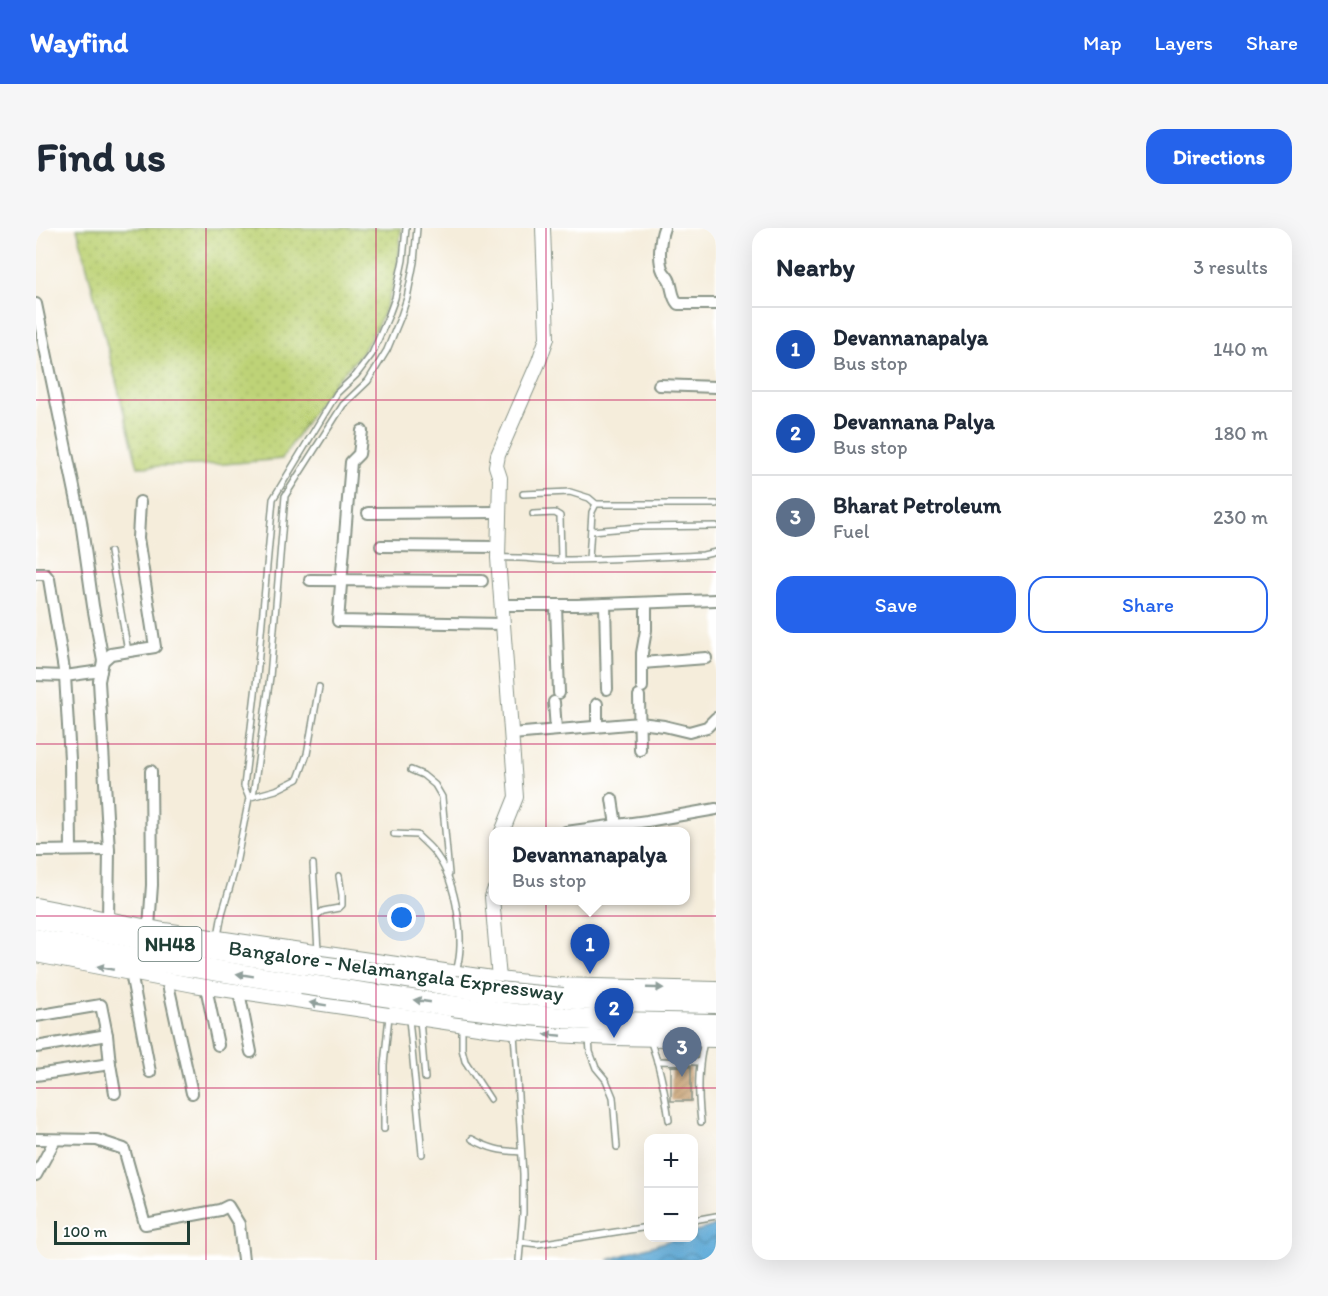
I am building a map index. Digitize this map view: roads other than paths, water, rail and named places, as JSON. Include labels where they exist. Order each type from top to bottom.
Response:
[{"type":"highway","name":"Bangalore - Nelamangala Expressway","points":[[36,919],[147,940],[488,991],[606,1001],[716,1003]]},
{"type":"highway","name":"Bangalore - Nelamangala Expressway","points":[[36,939],[155,962],[476,1009],[712,1035]]},
{"type":"street","points":[[504,827],[516,797],[501,605],[498,553],[500,478],[496,466],[498,455],[547,338],[543,228]]},
{"type":"street","points":[[664,228],[660,262],[663,272],[670,279],[673,298],[678,304],[716,304]]},
{"type":"street","points":[[36,304],[81,520],[102,666],[99,681],[109,850],[108,919]]},
{"type":"street","points":[[659,385],[716,387]]},
{"type":"street","points":[[362,431],[359,454],[351,462],[338,621],[503,624]]},
{"type":"street","points":[[36,675],[65,676],[102,666],[111,654],[155,647],[138,538],[140,502]]},
{"type":"street","points":[[368,513],[499,512]]},
{"type":"street","points":[[381,546],[498,553]]},
{"type":"street","points":[[36,574],[45,574],[50,579],[65,676],[70,759],[71,850]]},
{"type":"street","points":[[310,580],[482,581]]},
{"type":"street","points":[[501,605],[716,600]]},
{"type":"street","points":[[640,750],[642,652],[646,630],[646,603]]},
{"type":"street","points":[[605,604],[607,689]]},
{"type":"street","points":[[556,605],[556,730]]},
{"type":"street","points":[[642,663],[706,658]]},
{"type":"street","points":[[597,704],[597,727]]},
{"type":"street","points":[[512,734],[640,723],[689,732],[707,727],[716,718]]},
{"type":"street","points":[[149,927],[152,885],[151,771]]},
{"type":"street","points":[[612,799],[616,825]]},
{"type":"street","points":[[601,827],[716,810]]},
{"type":"street","points":[[36,851],[109,850]]},
{"type":"street","points":[[36,905],[149,927],[499,979],[555,985],[716,989]]},
{"type":"street","points":[[492,1029],[499,979],[493,905]]},
{"type":"street","points":[[36,955],[206,987],[492,1029],[589,1037],[649,1039],[712,1035]]},
{"type":"street","points":[[340,1007],[352,958]]},
{"type":"street","points":[[131,974],[150,1072]]},
{"type":"street","points":[[167,980],[192,1093]]},
{"type":"street","points":[[206,987],[218,1045]]},
{"type":"street","points":[[239,992],[251,1052]]},
{"type":"street","points":[[36,1016],[101,1005],[116,1093]]},
{"type":"street","points":[[36,1047],[107,1035]]},
{"type":"street","points":[[36,1075],[110,1065]]},
{"type":"street","points":[[36,1139],[97,1140],[124,1149],[145,1224],[220,1210],[228,1206],[239,1224],[243,1260]]},
{"type":"street","points":[[36,1175],[55,1140]]},
{"type":"lane","points":[[251,797],[244,786],[257,677],[273,499],[337,393],[356,375],[372,354],[395,298],[403,260],[406,228]]},
{"type":"lane","points":[[218,938],[251,797],[270,677],[285,496],[343,405],[368,381],[387,350],[407,298],[414,262],[417,228]]},
{"type":"lane","points":[[523,494],[570,492],[589,498],[596,504],[716,504]]},
{"type":"lane","points":[[589,560],[592,512],[596,504]]},
{"type":"lane","points":[[533,513],[555,513],[560,516],[561,560]]},
{"type":"lane","points":[[591,531],[638,527],[716,526]]},
{"type":"lane","points":[[110,552],[128,651]]},
{"type":"lane","points":[[498,553],[519,557],[589,560],[704,555],[716,552]]},
{"type":"lane","points":[[251,797],[276,790],[298,779],[308,754],[319,687]]},
{"type":"lane","points":[[411,770],[423,775],[435,785],[442,797],[449,879],[457,910],[460,941],[460,959],[456,973]]},
{"type":"lane","points":[[394,834],[417,835],[438,858],[449,879]]},
{"type":"lane","points":[[313,864],[318,953]]},
{"type":"lane","points":[[316,916],[323,911],[339,908],[342,905],[339,876]]},
{"type":"lane","points":[[384,1129],[384,1065],[389,1014]]},
{"type":"lane","points":[[415,1018],[425,1078]]},
{"type":"lane","points":[[415,1018],[423,1154]]},
{"type":"lane","points":[[462,1025],[462,1048],[465,1061],[490,1099]]},
{"type":"lane","points":[[514,1031],[523,1174],[523,1213],[519,1260]]},
{"type":"lane","points":[[701,1122],[698,1078],[700,1062],[712,1035]]},
{"type":"lane","points":[[589,1037],[590,1052],[596,1068],[606,1080],[613,1097],[617,1147]]},
{"type":"lane","points":[[649,1039],[665,1089],[669,1120]]},
{"type":"lane","points":[[657,1061],[700,1062]]},
{"type":"lane","points":[[472,1139],[501,1151],[521,1152]]},
{"type":"lane","points":[[698,1219],[716,1216]]},
{"type":"lane","points":[[520,1242],[538,1244],[644,1228]]},
{"type":"water","points":[[716,1225],[716,1260],[608,1260],[664,1242],[698,1242],[698,1231]]},
{"type":"place","name":"Devannanapalya","points":[[590,974]]},
{"type":"place","name":"Devannana Palya","points":[[614,1038]]},
{"type":"place","name":"Bharat Petroleum","points":[[682,1077]]}]
